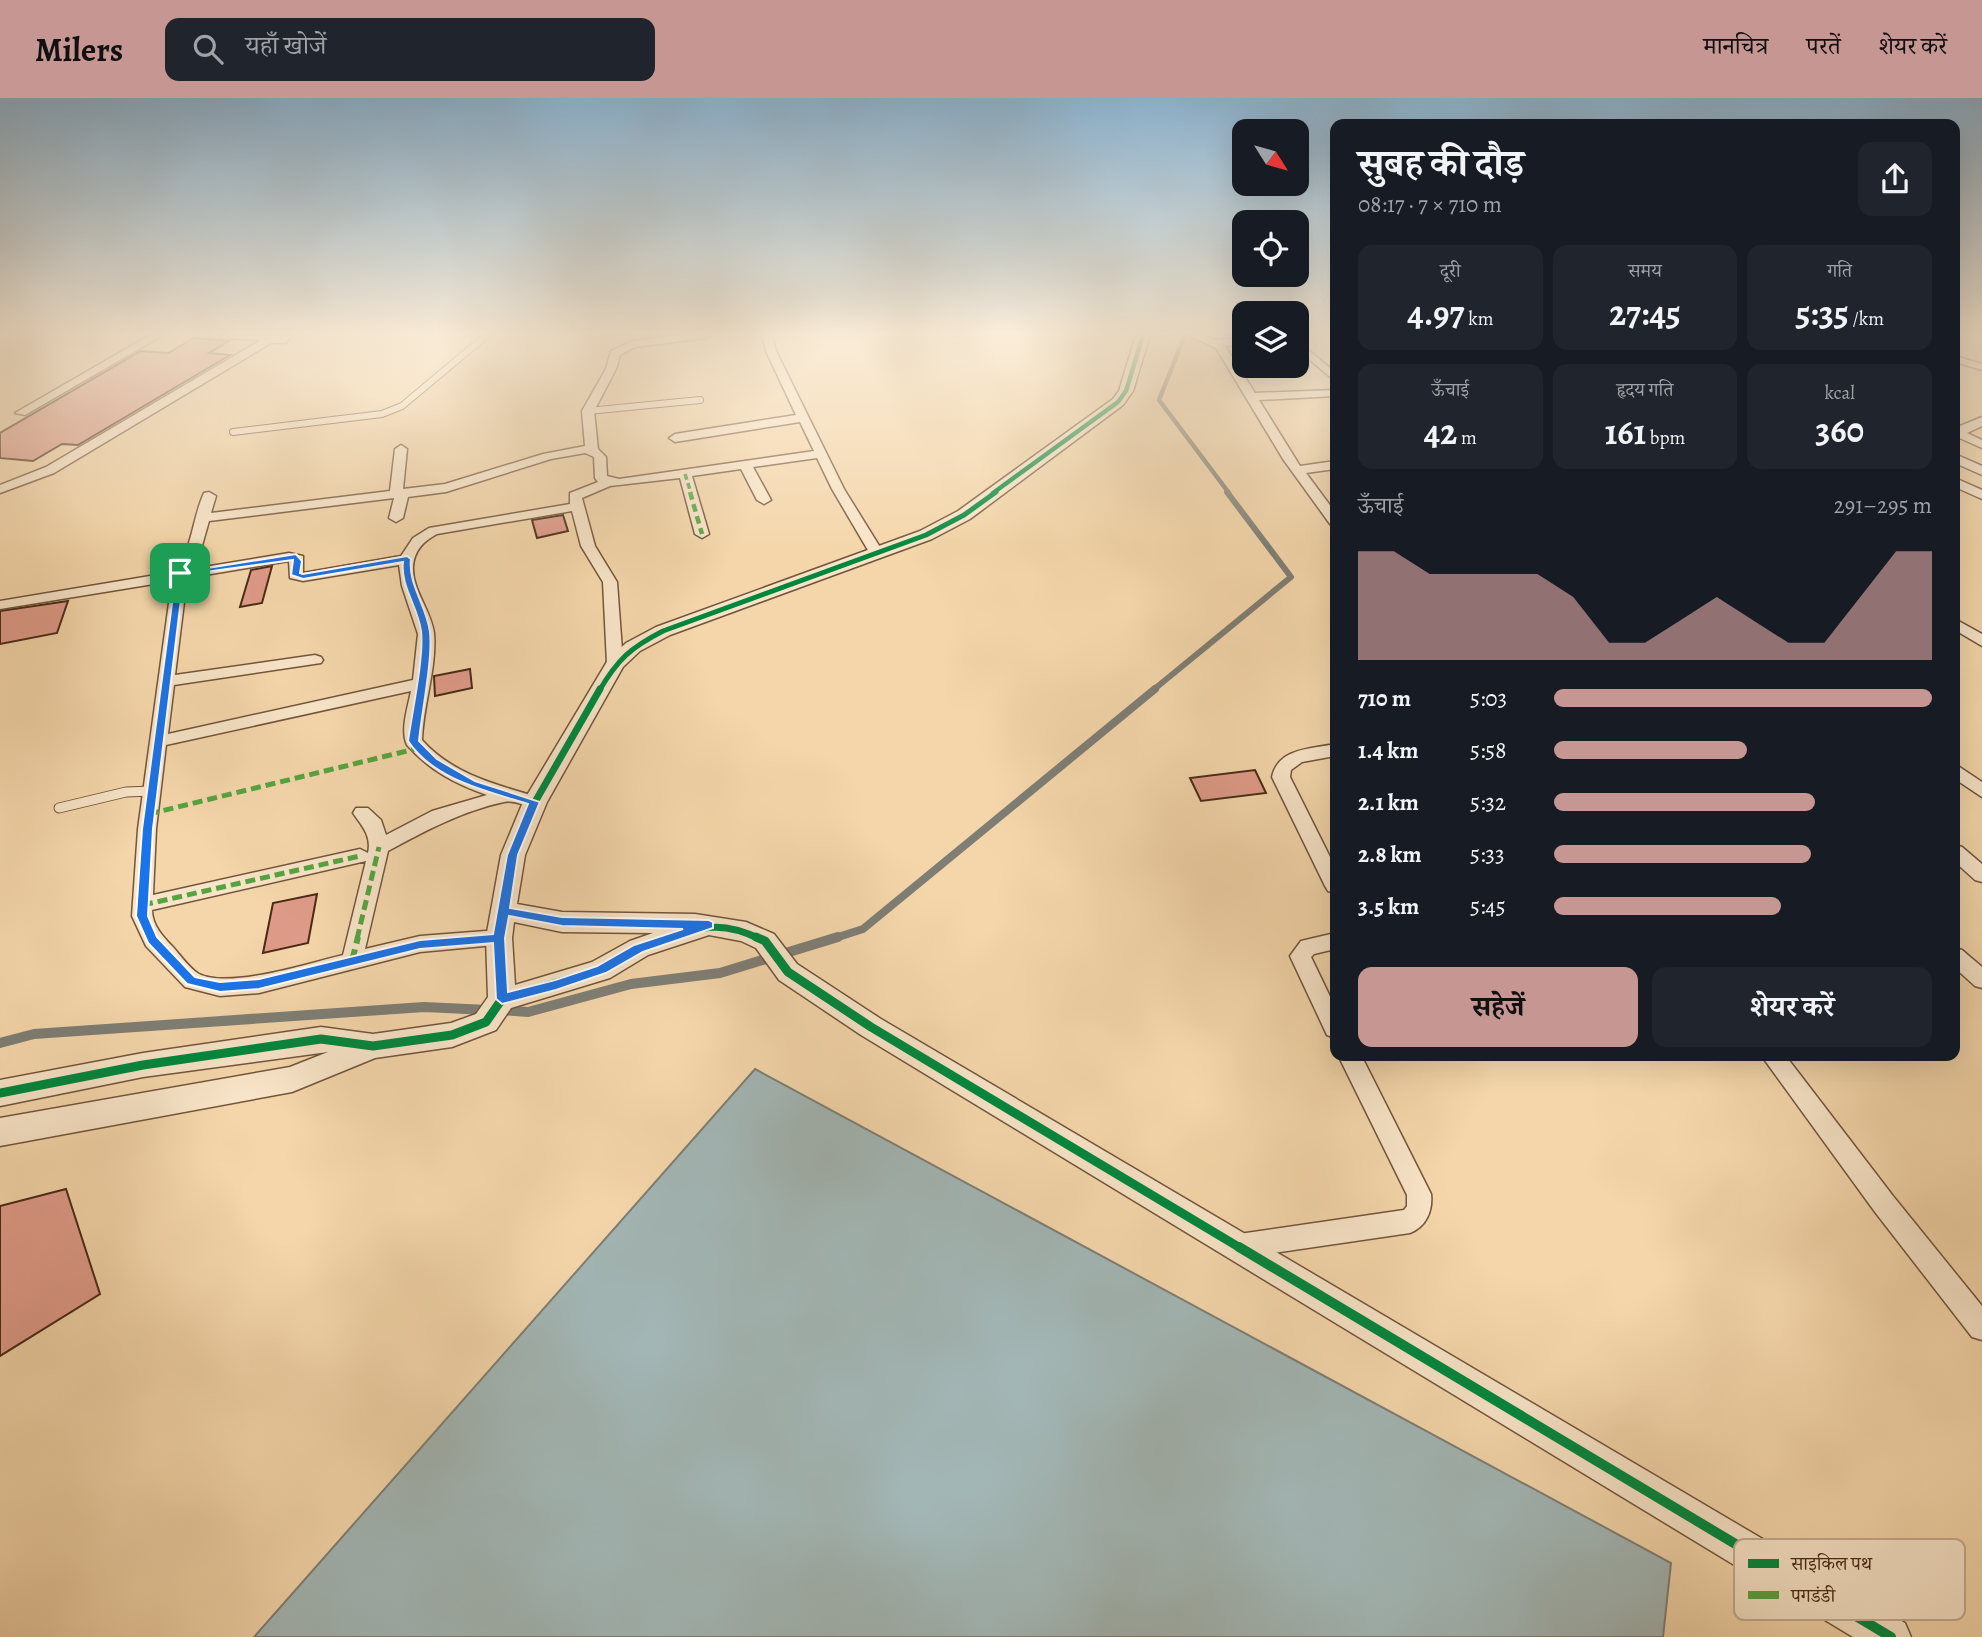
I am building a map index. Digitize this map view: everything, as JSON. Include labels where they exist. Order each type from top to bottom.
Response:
[{"type":"street","points":[[22,413],[33,407]]},
{"type":"street","points":[[0,489],[50,470],[159,407]]},
{"type":"street","points":[[590,407],[588,411],[592,450]]},
{"type":"street","points":[[798,407],[838,489],[876,552]]},
{"type":"street","points":[[0,1132],[292,1079],[373,1046],[452,1035],[486,1022],[502,999],[499,938],[513,855],[535,802],[615,664],[633,647],[663,631],[946,526],[1112,407]]},
{"type":"street","points":[[1257,407],[1297,470],[1329,504]]},
{"type":"street","points":[[675,438],[803,418]]},
{"type":"street","points":[[1960,430],[1982,421]]},
{"type":"street","points":[[1960,434],[1982,444]]},
{"type":"street","points":[[396,517],[401,449]]},
{"type":"street","points":[[201,518],[464,485],[533,460],[592,450],[598,453],[601,460],[601,478],[608,482]]},
{"type":"street","points":[[615,664],[610,582],[603,566],[587,547],[575,507],[575,496],[608,482],[685,474],[820,454]]},
{"type":"street","points":[[1960,460],[1982,471]]},
{"type":"street","points":[[745,465],[764,500]]},
{"type":"street","points":[[1297,470],[1330,467]]},
{"type":"street","points":[[685,474],[702,534]]},
{"type":"street","points":[[1960,484],[1982,495]]},
{"type":"street","points":[[209,496],[190,564],[180,573],[152,791],[142,916],[153,940],[192,981],[220,987],[259,984],[420,944],[499,938]]},
{"type":"street","points":[[535,802],[472,783],[420,751],[414,741],[413,726],[426,635],[423,617],[412,593],[406,568],[407,559],[418,540],[434,531],[575,507]]},
{"type":"street","points":[[0,605],[158,580],[180,573],[296,557],[298,561],[295,575],[303,577],[407,559]]},
{"type":"street","points":[[1960,626],[1982,640]]},
{"type":"street","points":[[166,681],[315,660]]},
{"type":"street","points":[[159,741],[419,684]]},
{"type":"street","points":[[1330,751],[1297,757],[1283,767],[1281,777],[1330,876]]},
{"type":"street","points":[[1960,774],[1982,790]]},
{"type":"street","points":[[379,847],[439,816],[506,795]]},
{"type":"street","points":[[352,961],[379,847],[374,825],[362,813]]},
{"type":"street","points":[[143,905],[360,856]]},
{"type":"street","points":[[1960,856],[1982,875]]},
{"type":"street","points":[[505,911],[562,922],[709,925],[757,936],[765,941],[780,961],[871,1027],[1734,1543]]},
{"type":"street","points":[[502,999],[601,970],[639,948],[709,925]]},
{"type":"street","points":[[1330,942],[1308,947],[1300,956],[1330,1019]]},
{"type":"street","points":[[1960,960],[1982,980]]},
{"type":"street","points":[[0,1093],[143,1065],[321,1039],[373,1046]]},
{"type":"street","points":[[1239,1246],[1410,1221],[1418,1214],[1421,1207],[1419,1194],[1352,1061]]},
{"type":"street","points":[[1777,1061],[1884,1204],[1980,1320]]},
{"type":"street","points":[[1863,1620],[1891,1637]]},
{"type":"lane","points":[[233,432],[382,414],[400,407]]},
{"type":"lane","points":[[588,411],[631,407]]},
{"type":"lane","points":[[59,808],[126,792],[152,791]]},
{"type":"shaded area","points":[[755,1069],[1671,1563],[1663,1637],[254,1637]]},
{"type":"building","points":[[45,407],[142,407],[78,445],[62,444],[33,461],[0,458],[0,433]]},
{"type":"building","points":[[563,515],[568,531],[537,538],[532,520]]},
{"type":"building","points":[[272,566],[262,603],[240,607],[251,570]]},
{"type":"building","points":[[68,601],[57,633],[0,644],[0,611]]},
{"type":"building","points":[[470,669],[472,688],[435,696],[434,676]]},
{"type":"building","points":[[1255,770],[1266,793],[1201,801],[1190,778]]},
{"type":"building","points":[[317,894],[308,943],[263,953],[273,903]]},
{"type":"building","points":[[66,1189],[100,1294],[0,1356],[0,1206]]},
{"type":"waterway","points":[[1164,407],[1229,493]]},
{"type":"waterway","points":[[1152,691],[1291,577],[1227,492]]},
{"type":"waterway","points":[[832,939],[863,929],[1155,689]]},
{"type":"waterway","points":[[501,1010],[528,1012],[631,984],[720,973],[838,937]]},
{"type":"waterway","points":[[0,1043],[34,1034],[424,1007],[488,1010]]},
{"type":"marked path","points":[[685,474],[702,534]]},
{"type":"marked path","points":[[149,814],[419,748]]},
{"type":"marked path","points":[[352,961],[379,847]]},
{"type":"marked path","points":[[143,905],[360,856]]},
{"type":"cycle path","points":[[0,1093],[143,1065],[321,1039],[373,1046],[452,1035],[486,1022],[502,999],[499,938],[513,855],[535,802],[615,664],[633,647],[663,631],[926,535],[964,515],[1111,407]]},
{"type":"cycle path","points":[[502,999],[601,970],[639,948],[709,925],[746,932],[765,941],[788,972],[871,1027],[1734,1543]]},
{"type":"cycle path","points":[[1863,1620],[1891,1637]]},
{"type":"route","points":[[180,573],[148,829],[142,916],[153,940],[192,981],[220,987],[259,984],[420,944],[499,938],[505,911],[562,922],[668,922],[709,925],[639,948],[601,970],[502,999],[499,938],[513,855],[535,802],[472,783],[433,761],[420,751],[414,741],[413,726],[426,635],[423,617],[412,593],[406,568],[407,559],[303,577],[295,575],[298,561],[296,557],[180,573]]}]
